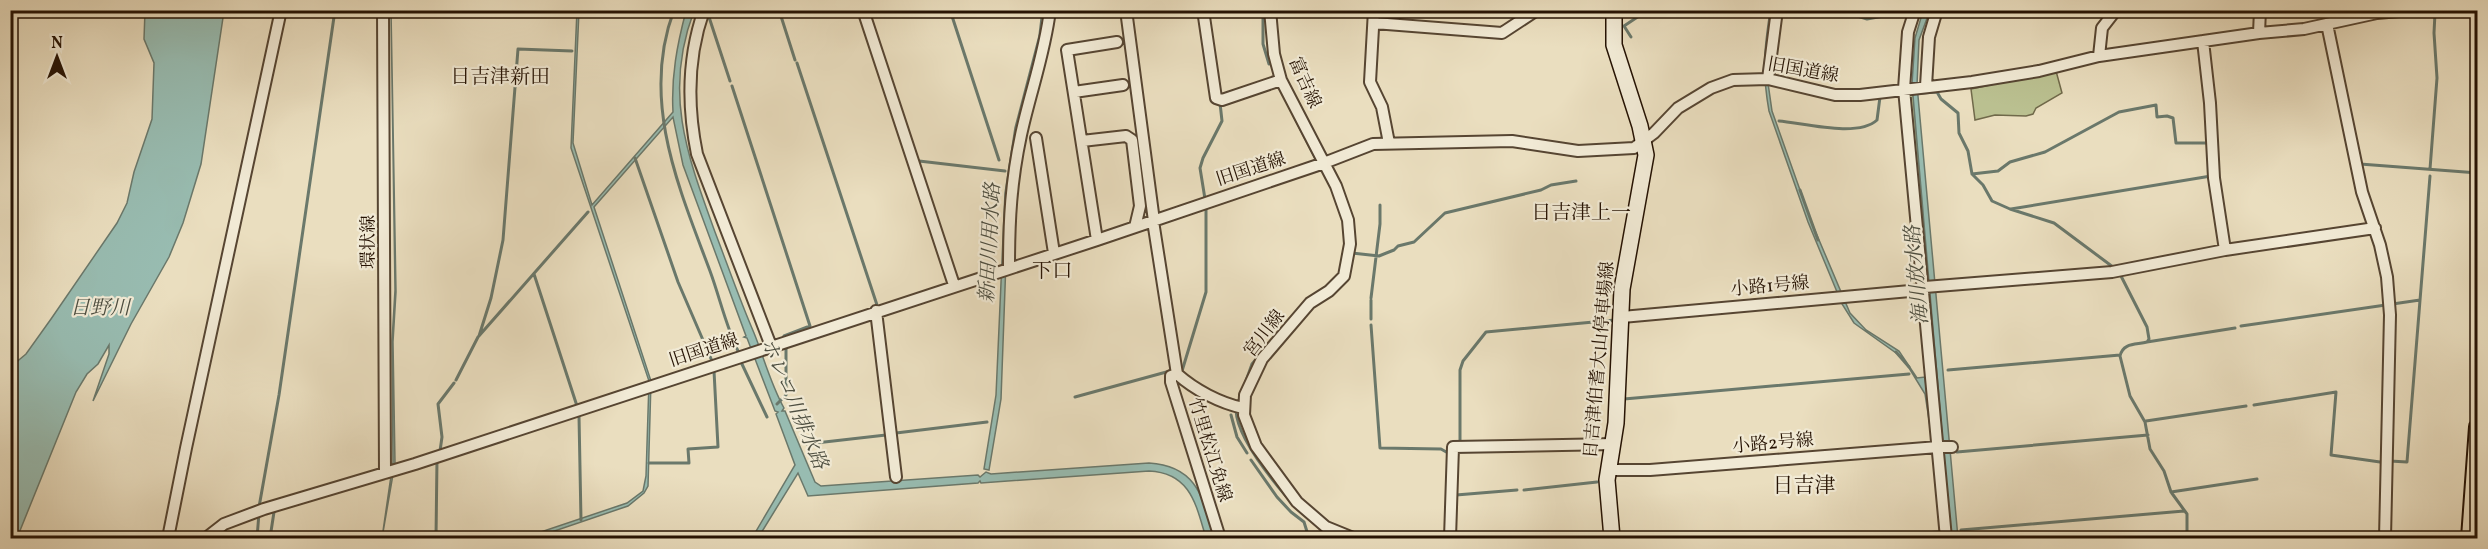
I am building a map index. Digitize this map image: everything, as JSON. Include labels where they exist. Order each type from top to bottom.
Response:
[{"type":"highway","points":[[2470,538],[2478,427]]},
{"type":"main road","name":"日吉津伯耆大山停車場線","points":[[1612,538],[1607,480],[1614,444],[1622,289],[1646,155],[1644,141],[1614,45],[1614,10]]},
{"type":"street","points":[[168,538],[280,10]]},
{"type":"street","name":"環状線","points":[[383,10],[385,473]]},
{"type":"street","points":[[704,10],[693,47],[689,87],[691,122],[697,154],[767,347]]},
{"type":"street","points":[[863,10],[954,285]]},
{"type":"street","points":[[1009,267],[1009,204],[1022,132],[1046,44],[1050,10]]},
{"type":"street","points":[[1126,10],[1153,221],[1177,374],[1188,384],[1230,405],[1243,408],[1247,426],[1256,446],[1297,502],[1326,527],[1353,538]]},
{"type":"street","points":[[1203,10],[1216,98],[1222,100],[1281,80]]},
{"type":"street","name":"富吉線","points":[[1270,10],[1274,54],[1281,80],[1324,163]]},
{"type":"street","points":[[1374,10],[1370,82],[1382,107],[1389,143]]},
{"type":"street","points":[[1374,23],[1502,33],[1537,10]]},
{"type":"street","points":[[1768,79],[1777,10]]},
{"type":"street","points":[[1915,10],[1908,32],[1915,88],[1923,289],[1943,447],[1946,538]]},
{"type":"street","points":[[1915,88],[1936,10]]},
{"type":"street","points":[[2098,56],[2102,28],[2115,10]]},
{"type":"street","points":[[2259,33],[2260,10]]},
{"type":"street","name":"旧国道線","points":[[206,538],[224,524],[264,509],[385,473],[1009,267],[1098,240],[1373,144],[1512,141],[1578,151],[1634,148],[1678,108],[1711,88],[1733,80],[1768,79],[1835,95],[1860,95],[1972,82],[2039,71],[2098,56],[2259,33],[2304,29],[2377,13],[2411,10]]},
{"type":"street","points":[[2327,24],[2362,192],[2375,228],[2387,278],[2390,314],[2385,538]]},
{"type":"street","points":[[2203,41],[2212,129],[2214,178],[2225,250]]},
{"type":"street","points":[[1098,240],[1067,50],[1117,42]]},
{"type":"street","points":[[1074,92],[1123,85]]},
{"type":"street","points":[[1082,141],[1126,136],[1132,140],[1140,206],[1135,226]]},
{"type":"street","points":[[1036,138],[1054,253]]},
{"type":"street","name":"宮川線","points":[[1243,408],[1245,395],[1263,358],[1310,303],[1329,291],[1344,276],[1350,243],[1348,220],[1336,186],[1324,163]]},
{"type":"street","name":"小路1号線","points":[[1622,317],[2112,272],[2225,250],[2375,228]]},
{"type":"street","points":[[876,311],[896,477]]},
{"type":"street","name":"竹里松江免線","points":[[1177,374],[1171,376],[1171,382],[1220,538]]},
{"type":"street","points":[[1450,538],[1453,447],[1614,444]]},
{"type":"street","name":"小路2号線","points":[[1610,470],[1650,470],[1943,447]]},
{"type":"green space","points":[[2056,71],[2062,93],[2036,108],[2033,114],[2026,116],[1995,115],[1975,120],[1971,89]]},
{"type":"green space","points":[[1913,92],[1929,284],[1925,285],[1909,95]]},
{"type":"water","points":[[391,10],[396,292],[393,342],[395,463],[382,538],[393,462],[392,341],[395,290]]},
{"type":"water","points":[[577,10],[579,11],[573,143],[592,205],[673,112],[675,61],[680,36],[686,11],[694,11],[680,69],[682,123],[688,150],[715,232],[771,380],[784,408],[782,411],[785,411],[815,482],[821,486],[978,475],[980,477],[986,472],[991,474],[1149,463],[1165,465],[1178,470],[1196,487],[1207,510],[1215,538],[1206,538],[1195,503],[1183,484],[1163,473],[1149,471],[981,483],[980,481],[978,483],[808,496],[798,473],[758,538],[752,538],[795,465],[776,414],[778,412],[775,411],[747,338],[744,337],[746,336],[683,165],[673,117],[594,207],[651,381],[648,486],[644,493],[628,506],[534,538],[523,538],[627,503],[643,491],[646,476],[649,381],[571,148]]},
{"type":"water","name":"日野川","points":[[145,11],[224,11],[201,164],[183,223],[169,257],[131,324],[93,401],[109,354],[109,345],[98,364],[87,374],[76,392],[17,538],[11,538],[10,392],[14,382],[14,364],[26,354],[51,319],[117,223],[127,203],[134,172],[152,119],[154,63],[144,39]]},
{"type":"water","points":[[1042,11],[1047,11],[1028,94],[1006,261],[1001,399],[989,470],[984,469],[996,395],[1005,193],[1015,128],[1039,36]]},
{"type":"water","points":[[1770,11],[1773,11],[1766,69],[1772,111],[1811,221],[1850,313],[1866,330],[1899,351],[1917,378],[1925,377],[1931,433],[1925,394],[1903,358],[1854,323],[1842,304],[1808,222],[1769,111],[1765,84],[1765,61]]},
{"type":"water","points":[[1923,11],[1929,13],[1919,40],[1917,85],[1958,538],[1951,538],[1912,84],[1915,38]]},
{"type":"waterway","points":[[259,507],[279,395],[335,10]]},
{"type":"waterway","points":[[674,10],[665,44],[661,77],[662,110],[668,143],[676,176],[739,353]]},
{"type":"waterway","points":[[710,10],[708,14],[730,81]]},
{"type":"waterway","points":[[779,10],[795,60]]},
{"type":"waterway","points":[[950,10],[999,160]]},
{"type":"waterway","points":[[1037,10],[1038,14]]},
{"type":"waterway","points":[[1263,10],[1263,44],[1269,64]]},
{"type":"waterway","points":[[1631,37],[1624,26],[1648,10]]},
{"type":"waterway","points":[[1838,10],[1867,19],[1911,11]]},
{"type":"waterway","points":[[2430,169],[2437,78],[2435,13]]},
{"type":"waterway","points":[[479,336],[491,298],[503,240],[518,49],[572,51]]},
{"type":"waterway","points":[[797,63],[877,305]]},
{"type":"waterway","name":"ホレコ川排水路","points":[[732,86],[810,326],[784,336],[785,339]]},
{"type":"waterway","points":[[1922,93],[1937,92],[1941,99],[1958,113],[1959,133],[1968,151],[1972,174],[1983,185],[1992,201],[2054,223],[2113,267]]},
{"type":"waterway","points":[[1779,121],[1830,128],[1857,128],[1877,120],[1880,97],[1883,96]]},
{"type":"waterway","points":[[1205,199],[1200,168],[1222,121],[1220,103]]},
{"type":"waterway","points":[[1972,174],[1998,171],[2010,162],[2045,152],[2119,112],[2156,105],[2157,117],[2173,118],[2176,143],[2210,143]]},
{"type":"waterway","points":[[1294,116],[1318,163]]},
{"type":"waterway","points":[[635,158],[678,282],[712,361]]},
{"type":"waterway","points":[[919,161],[1005,171]]},
{"type":"waterway","points":[[2360,164],[2478,173]]},
{"type":"waterway","points":[[2011,209],[2211,176]]},
{"type":"waterway","points":[[2390,461],[2407,462],[2430,176]]},
{"type":"waterway","points":[[1352,253],[1379,256],[1398,246],[1414,242],[1445,213],[1541,190],[1551,185],[1576,181]]},
{"type":"waterway","points":[[1800,190],[1818,240]]},
{"type":"waterway","points":[[1371,298],[1380,224],[1380,205]]},
{"type":"waterway","points":[[1182,371],[1206,292],[1206,207]]},
{"type":"waterway","points":[[456,380],[478,337],[588,212]]},
{"type":"waterway","points":[[534,274],[577,406]]},
{"type":"waterway","points":[[2121,276],[2147,327],[2149,339],[2147,342],[2127,346],[2120,356],[2130,396],[2145,422],[2150,449],[2164,471],[2171,492],[2187,514],[2187,538]]},
{"type":"waterway","points":[[1371,300],[1371,319]]},
{"type":"waterway","points":[[2241,326],[2420,300]]},
{"type":"waterway","points":[[1460,442],[1460,370],[1463,361],[1486,332],[1615,320]]},
{"type":"waterway","points":[[1371,325],[1380,448],[1441,449],[1448,453]]},
{"type":"waterway","points":[[2147,342],[2235,328]]},
{"type":"waterway","name":"ホレコ川排水路","points":[[777,404],[786,395],[786,346]]},
{"type":"waterway","points":[[1238,403],[1252,364],[1265,349]]},
{"type":"waterway","points":[[1896,352],[1909,367]]},
{"type":"waterway","points":[[1948,370],[2120,355]]},
{"type":"waterway","points":[[741,362],[767,417]]},
{"type":"waterway","points":[[649,463],[689,463],[688,449],[718,447],[714,371]]},
{"type":"waterway","points":[[1075,397],[1170,371]]},
{"type":"waterway","points":[[1624,399],[1909,374]]},
{"type":"waterway","points":[[440,451],[442,437],[438,404],[454,383]]},
{"type":"waterway","points":[[2254,405],[2336,392],[2331,455],[2380,462]]},
{"type":"waterway","points":[[2146,421],[2246,406]]},
{"type":"waterway","points":[[1236,410],[1248,444],[1286,496]]},
{"type":"waterway","points":[[1231,415],[1237,437],[1247,453]]},
{"type":"waterway","points":[[579,416],[581,520]]},
{"type":"waterway","points":[[896,433],[987,422]]},
{"type":"waterway","name":"ホレコ川排水路","points":[[807,444],[886,435]]},
{"type":"waterway","points":[[1957,452],[2148,435]]},
{"type":"waterway","points":[[436,538],[437,459]]},
{"type":"waterway","points":[[1251,460],[1277,497],[1304,522],[1309,538]]},
{"type":"waterway","points":[[2171,492],[2257,479]]},
{"type":"waterway","points":[[1524,490],[1597,482]]},
{"type":"waterway","points":[[1456,495],[1517,490]]},
{"type":"waterway","points":[[1961,530],[2184,511]]},
{"type":"waterway","points":[[270,538],[274,512]]},
{"type":"waterway","points":[[257,538],[259,513]]},
{"type":"waterway","points":[[1865,538],[1938,532]]},
{"type":"district","name":"日吉津新田","points":[[500,78]]},
{"type":"district","name":"日吉津上一","points":[[1581,214]]},
{"type":"district","name":"下口","points":[[1052,272]]},
{"type":"district","name":"日吉津","points":[[1804,486]]},
{"type":"water label","name":"新田川用水路","points":[[991,243]]},
{"type":"water label","name":"海川放水路","points":[[1918,275]]}]
